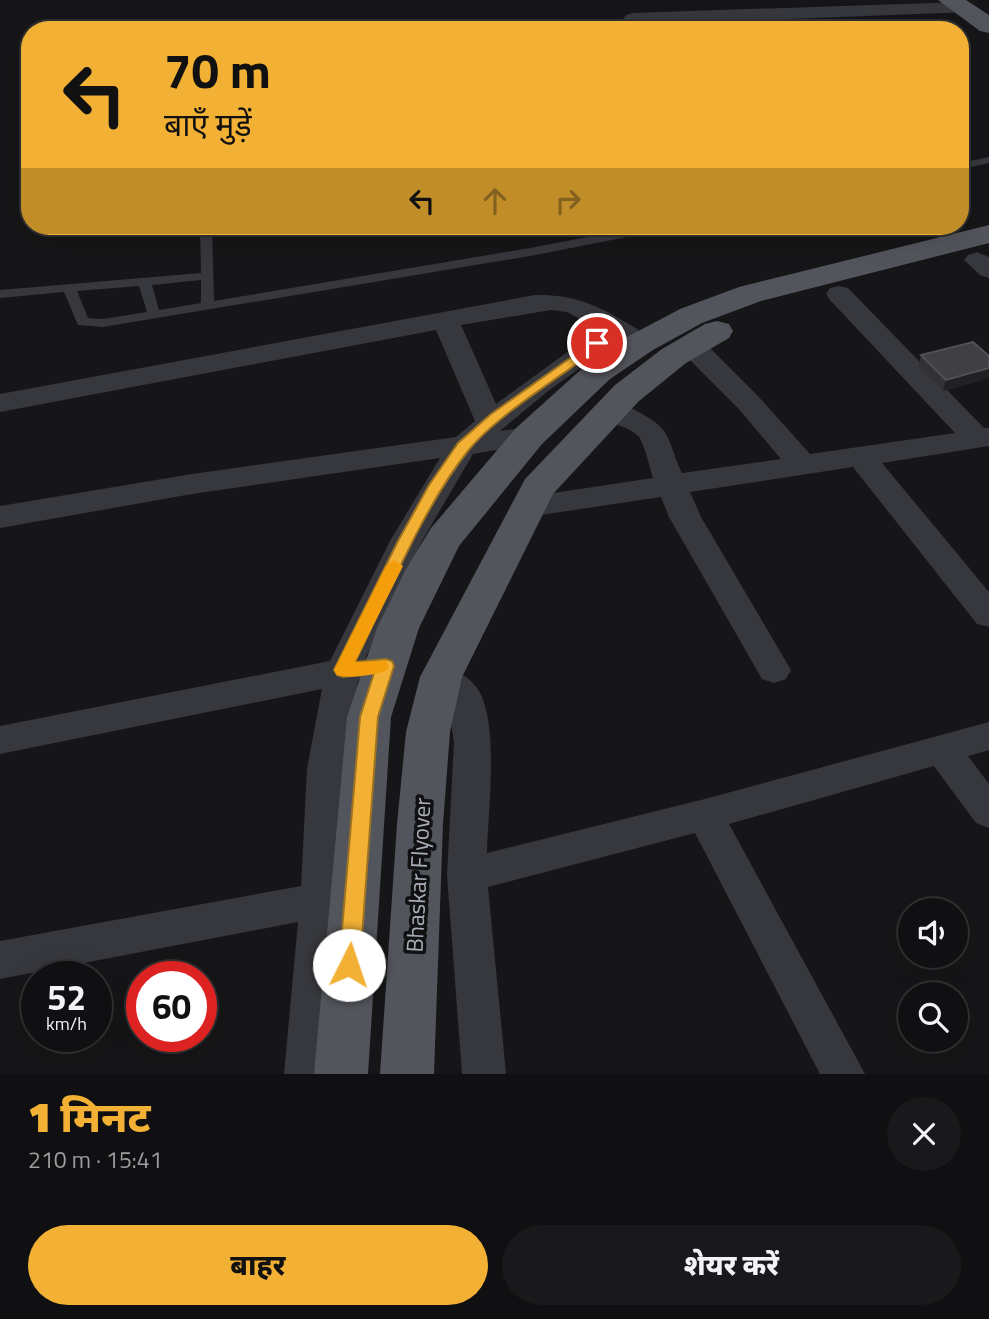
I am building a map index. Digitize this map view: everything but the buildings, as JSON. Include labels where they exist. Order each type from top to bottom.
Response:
[{"type":"main road","points":[[965,3],[989,5]]},
{"type":"main road","points":[[965,3],[989,26]]},
{"type":"main road","points":[[341,1074],[369,717],[398,628],[425,569],[445,537],[529,436],[598,372],[629,336],[750,294],[986,255]]},
{"type":"main road","name":"Bhaskar Flyover","points":[[407,1074],[420,824],[428,732],[441,677],[538,488],[636,385],[674,356],[733,322],[986,255]]},
{"type":"street","points":[[633,19],[965,3]]},
{"type":"street","points":[[839,294],[984,438]]},
{"type":"street","points":[[0,403],[557,301],[573,303],[629,336],[477,434],[437,485],[406,541],[343,670],[325,769],[320,900],[306,1074]]},
{"type":"street","points":[[445,320],[477,434]]},
{"type":"street","points":[[692,346],[748,402],[804,466]]},
{"type":"street","points":[[611,410],[647,428],[656,440],[685,517],[774,670]]},
{"type":"street","points":[[0,517],[477,434],[529,436]]},
{"type":"street","points":[[527,507],[984,438]]},
{"type":"street","points":[[860,457],[989,615]]},
{"type":"street","points":[[0,740],[343,670],[386,666]]},
{"type":"street","points":[[441,677],[465,698],[472,742],[467,875],[484,1074]]},
{"type":"street","points":[[467,875],[705,815],[989,736]]},
{"type":"street","points":[[941,748],[989,812]]},
{"type":"street","points":[[705,815],[843,1074]]},
{"type":"street","points":[[0,960],[320,900]]},
{"type":"lane","points":[[969,164],[989,160]]},
{"type":"lane","points":[[206,235],[208,305]]},
{"type":"lane","points":[[69,288],[80,318],[89,324],[530,252],[617,235]]},
{"type":"lane","points":[[0,294],[207,276]]},
{"type":"lane","points":[[144,281],[154,314]]},
{"type":"slow traffic","points":[[380,666],[343,670],[394,566]]},
{"type":"route","points":[[349,965],[369,717],[386,666],[343,670],[406,541],[437,485],[463,446],[496,417],[597,343]]}]
